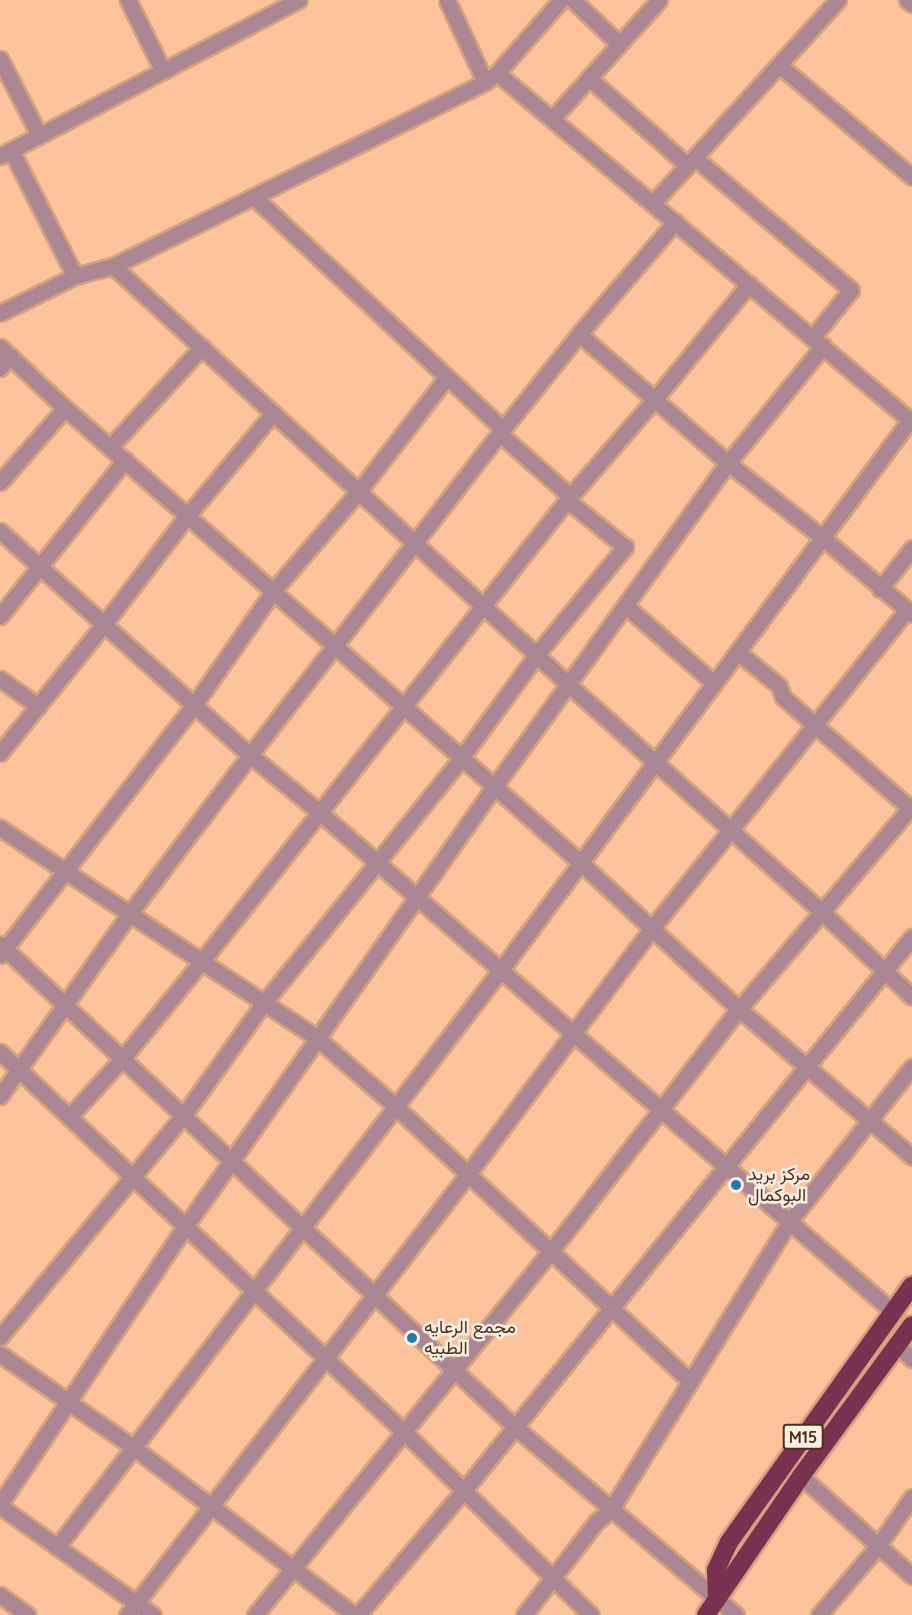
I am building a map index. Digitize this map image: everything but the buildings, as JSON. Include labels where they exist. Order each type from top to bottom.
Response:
[{"type":"highway","name":"M15","points":[[717,1599],[716,1570],[729,1542],[912,1285]]},
{"type":"highway","name":"M15","points":[[706,1615],[801,1476],[912,1325]]},
{"type":"street","points":[[128,0],[164,71]]},
{"type":"street","points":[[75,276],[6,153],[164,71],[277,5],[299,0]]},
{"type":"street","points":[[57,1547],[500,971],[579,862],[911,421],[552,118],[491,78],[447,0]]},
{"type":"street","points":[[0,313],[75,276],[113,266],[491,78],[561,0]]},
{"type":"street","points":[[573,0],[619,44]]},
{"type":"street","points":[[552,118],[659,0]]},
{"type":"street","points":[[653,203],[838,0]]},
{"type":"street","points":[[907,0],[912,4]]},
{"type":"street","points":[[0,58],[39,135]]},
{"type":"street","points":[[779,65],[912,177]]},
{"type":"street","points":[[153,1615],[132,1609],[57,1547],[0,1505],[185,1227],[317,1038],[494,787],[817,342],[851,290],[589,78]]},
{"type":"street","points":[[0,1337],[183,1116],[263,1004],[462,757],[537,654],[625,547],[569,498],[447,377],[254,197]]},
{"type":"street","points":[[0,1096],[130,913],[250,755],[417,543],[501,431],[579,334],[675,222]]},
{"type":"street","points":[[113,266],[569,685],[823,913],[912,997]]},
{"type":"street","points":[[69,1117],[122,1059],[569,498],[654,400],[749,284]]},
{"type":"street","points":[[132,1609],[468,1174],[652,928],[814,724],[909,612],[823,538],[728,463],[579,334]]},
{"type":"street","points":[[110,447],[202,347]]},
{"type":"street","points":[[3,357],[65,408],[274,591],[462,757],[740,1009],[807,1064],[912,1157]]},
{"type":"street","points":[[447,377],[358,492],[274,591],[194,705],[2,950],[66,1006],[515,1427],[736,1615]]},
{"type":"street","points":[[0,482],[65,408]]},
{"type":"street","points":[[0,753],[105,624],[187,516],[273,413]]},
{"type":"street","points":[[0,616],[125,460]]},
{"type":"street","points":[[0,531],[250,755],[318,811],[892,1311]]},
{"type":"street","points":[[880,589],[912,548]]},
{"type":"street","points":[[626,606],[714,683]]},
{"type":"street","points":[[255,1615],[551,1251],[660,1108],[740,1009],[911,808],[783,696],[779,686],[739,652]]},
{"type":"street","points":[[0,680],[38,706]]},
{"type":"street","points":[[0,828],[317,1038],[396,1107],[690,1381]]},
{"type":"street","points":[[0,1354],[134,1447],[356,1615],[464,1490],[724,1166],[912,937]]},
{"type":"street","points":[[0,1052],[404,1432],[591,1615]]},
{"type":"street","points":[[524,1615],[597,1521],[610,1510],[789,1222],[912,1067]]},
{"type":"street","points":[[897,1345],[912,1359]]},
{"type":"street","points":[[801,1476],[877,1547],[912,1576]]},
{"type":"street","points":[[819,1615],[877,1547],[912,1497]]},
{"type":"street","points":[[0,1595],[28,1615]]},
{"type":"place","name":"مركز بريد البوكمال","points":[[736,1185]]},
{"type":"place","name":"مجمع الرعايه الطبيه","points":[[412,1338]]}]
